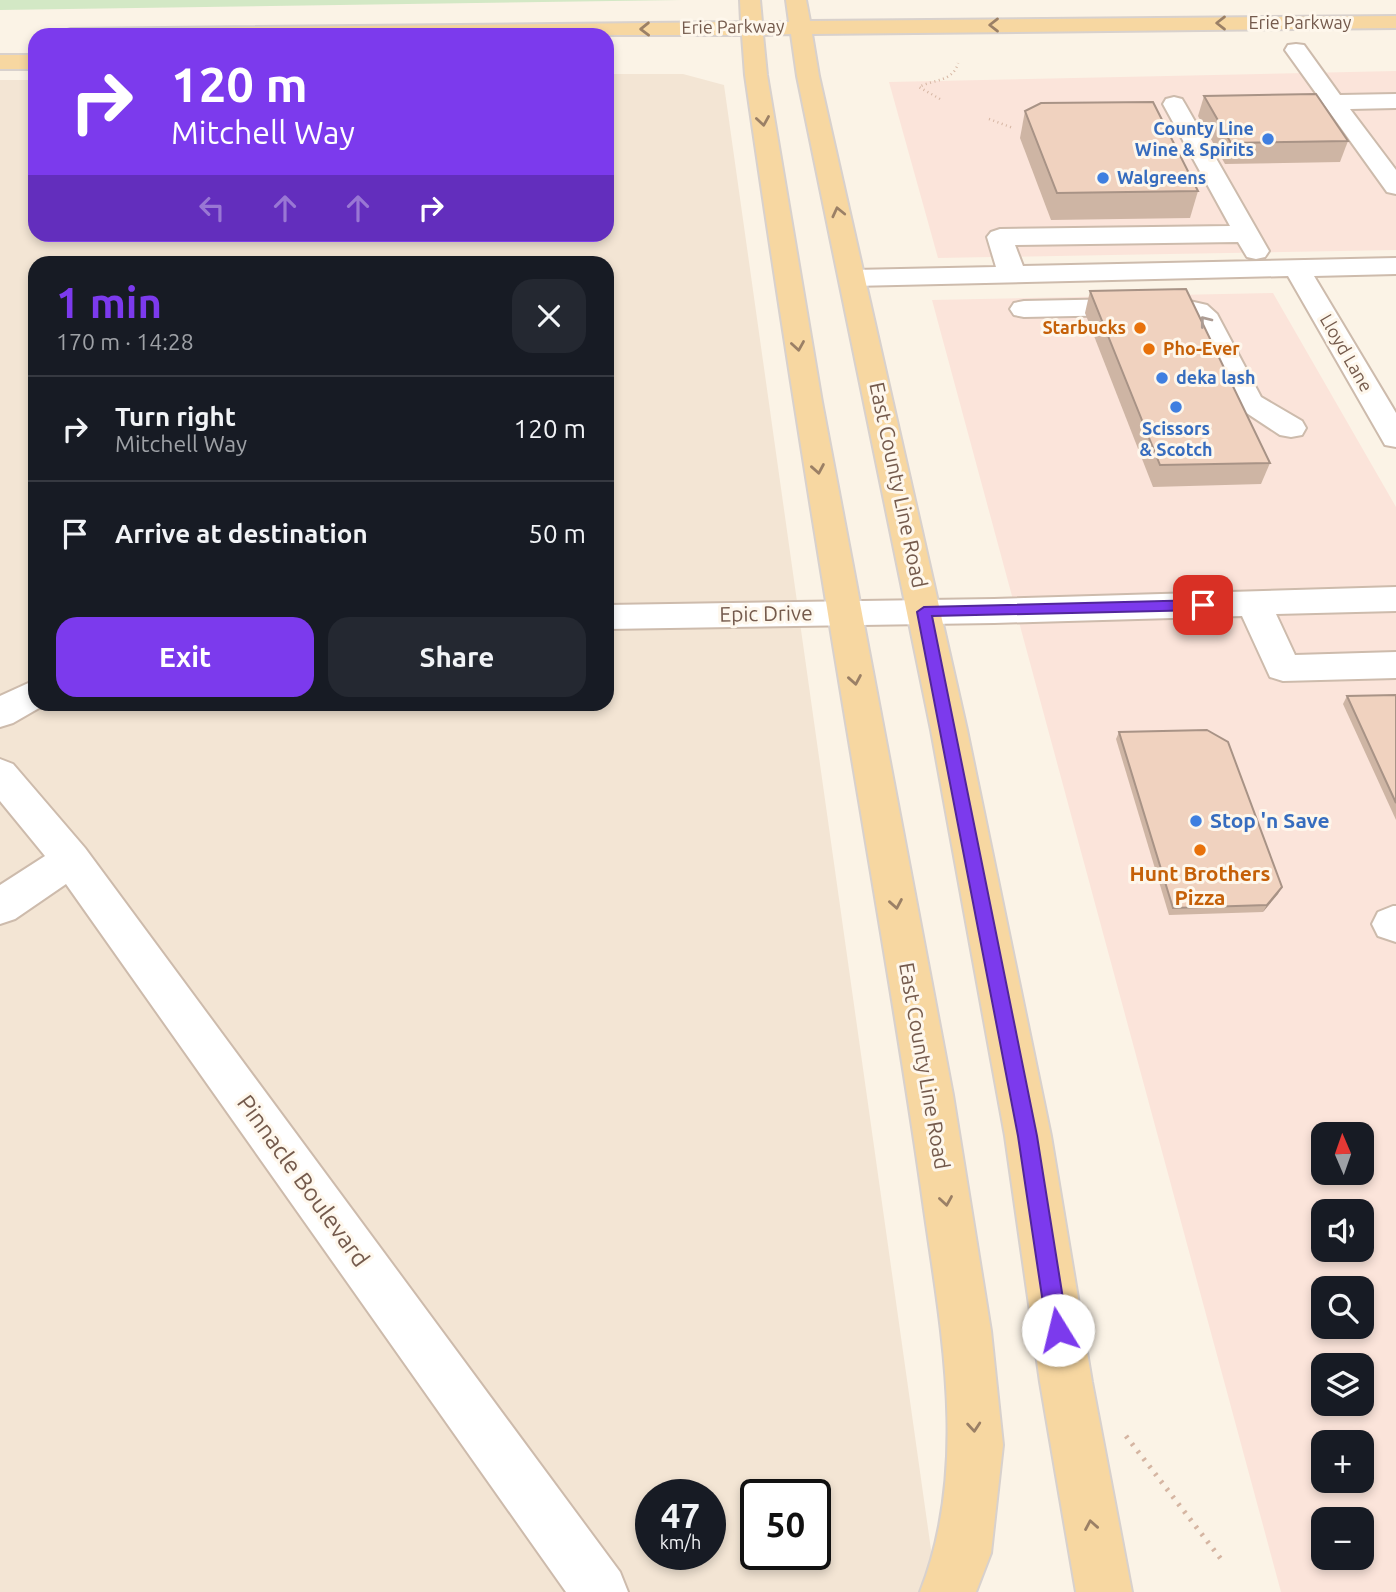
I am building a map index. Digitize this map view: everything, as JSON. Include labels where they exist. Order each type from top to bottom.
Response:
[{"type":"main road","name":"East County Line Road","points":[[750,0],[752,27],[743,54],[930,1095],[966,1331],[976,1446],[963,1553],[948,1592]]},
{"type":"main road","name":"East County Line Road","points":[[796,0],[804,53],[924,612],[1028,1136],[1066,1382],[1104,1592]]},
{"type":"main road","name":"Erie Parkway","points":[[614,29],[1396,22]]},
{"type":"main road","name":"Erie Parkway","points":[[1269,50],[1321,49]]},
{"type":"main road","name":"Erie Parkway","points":[[743,54],[831,53]]},
{"type":"main road","points":[[0,62],[28,62]]},
{"type":"street","points":[[1296,50],[1396,187]]},
{"type":"street","points":[[1334,102],[1396,101]]},
{"type":"street","points":[[1174,104],[1265,268]]},
{"type":"street","points":[[1013,274],[1000,237],[1247,234]]},
{"type":"street","points":[[853,278],[1396,266]]},
{"type":"street","name":"Lloyd Lane","points":[[1296,268],[1396,439]]},
{"type":"street","points":[[1024,309],[1176,306],[1197,311],[1207,320],[1249,402],[1291,428]]},
{"type":"street","name":"Epic Drive","points":[[614,617],[924,612],[1396,599]]},
{"type":"street","points":[[1255,603],[1283,668],[1396,666]]},
{"type":"street","points":[[0,713],[28,697]]},
{"type":"street","name":"Pinnacle Boulevard","points":[[0,774],[71,860],[600,1592]]},
{"type":"street","points":[[0,907],[71,860]]},
{"type":"path","points":[[940,99],[919,87],[951,77],[957,70],[958,63]]},
{"type":"path","points":[[989,119],[1013,128]]},
{"type":"path","points":[[1122,1432],[1224,1563]]},
{"type":"shaded area","points":[[1396,71],[1396,250],[938,258],[889,82]]},
{"type":"shaded area","points":[[614,74],[683,74],[724,85],[937,1592],[0,1592],[0,80],[28,80],[28,242],[614,242]]},
{"type":"shaded area","points":[[1273,293],[1396,507],[1396,1592],[1281,1592],[932,300]]},
{"type":"green space","points":[[0,0],[682,0],[0,10]]},
{"type":"building","points":[[1316,94],[1348,141],[1231,143],[1204,96]]},
{"type":"building","name":"Walgreens","points":[[1153,102],[1198,191],[1057,193],[1025,111],[1041,103]]},
{"type":"building","points":[[1186,289],[1270,463],[1160,465],[1090,291]]},
{"type":"building","points":[[1396,695],[1396,803],[1347,696]]},
{"type":"building","name":"Stop 'n Save","points":[[1207,730],[1228,742],[1282,887],[1267,905],[1173,908],[1119,732]]},
{"type":"place","name":"County Line Wine & Spirits","points":[[1268,139]]},
{"type":"place","name":"Walgreens","points":[[1103,178]]},
{"type":"place","name":"Starbucks","points":[[1140,328]]},
{"type":"place","name":"Pho-Ever","points":[[1149,349]]},
{"type":"place","name":"deka lash","points":[[1162,378]]},
{"type":"place","name":"Scissors & Scotch","points":[[1176,407]]},
{"type":"place","name":"Stop 'n Save","points":[[1196,821]]},
{"type":"place","name":"Hunt Brothers Pizza","points":[[1200,850]]},
{"type":"route","points":[[1058,1330],[1028,1136],[924,612],[1203,605]]}]
